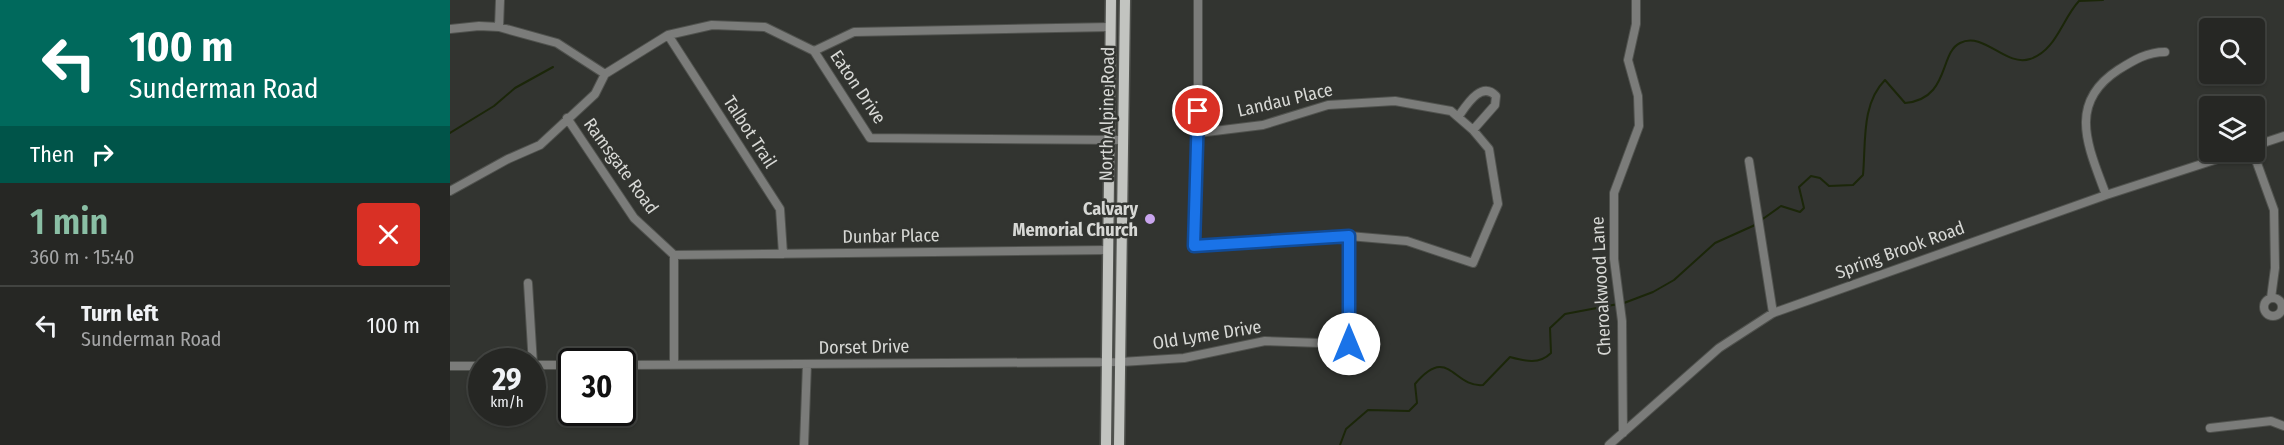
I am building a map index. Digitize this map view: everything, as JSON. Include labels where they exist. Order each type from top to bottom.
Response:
[{"type":"main road","name":"North Alpine Road","points":[[1106,445],[1111,0]]},
{"type":"main road","name":"North Alpine Road","points":[[1119,445],[1125,0]]},
{"type":"street","points":[[499,27],[500,0]]},
{"type":"street","points":[[1201,0],[1194,246],[1349,236],[1407,241],[1473,263],[1498,204],[1489,149],[1473,130],[1454,114],[1476,94],[1485,90],[1493,92],[1496,96],[1495,105],[1473,130]]},
{"type":"street","name":"Cheroakwood Lane","points":[[1623,433],[1622,321],[1614,259],[1614,193],[1639,126],[1638,96],[1628,60],[1636,24],[1636,0]]},
{"type":"street","name":"Eaton Drive","points":[[450,191],[508,159],[540,145],[595,94],[605,74],[668,35],[712,25],[765,27],[814,51],[870,138],[1123,140]]},
{"type":"street","points":[[450,29],[479,26],[499,27],[557,43],[605,74]]},
{"type":"street","points":[[814,51],[854,32],[1111,27]]},
{"type":"street","name":"Talbot Trail","points":[[668,35],[780,209],[783,254]]},
{"type":"street","points":[[2106,195],[2088,146],[2085,128],[2086,111],[2093,94],[2108,77],[2124,66],[2150,52],[2165,52]]},
{"type":"street","name":"Landau Place","points":[[1198,133],[1263,126],[1328,105],[1395,101],[1454,114]]},
{"type":"street","name":"Ramsgate Road","points":[[567,118],[634,218],[674,255]]},
{"type":"street","points":[[2265,142],[2284,136]]},
{"type":"street","points":[[1749,161],[1773,313]]},
{"type":"street","name":"Spring Brook Road","points":[[1609,445],[1719,348],[1773,313],[2106,195],[2208,162]]},
{"type":"street","points":[[2257,162],[2274,210],[2280,269],[2271,298]]},
{"type":"street","name":"Old Lyme Drive","points":[[1107,361],[1184,358],[1265,341],[1349,344],[1349,236]]},
{"type":"street","name":"Dunbar Place","points":[[674,255],[1108,250]]},
{"type":"street","points":[[674,255],[674,364]]},
{"type":"street","points":[[528,283],[532,348]]},
{"type":"street","name":"Dorset Drive","points":[[636,364],[1107,361]]},
{"type":"street","points":[[804,445],[807,364]]},
{"type":"street","points":[[450,366],[468,366]]},
{"type":"street","points":[[2211,428],[2271,421],[2284,426]]},
{"type":"waterway","points":[[1760,221],[1781,206],[1800,212],[1804,208],[1799,187],[1811,176],[1820,178],[1829,186],[1853,185],[1863,175],[1868,112],[1877,90],[1885,80],[1905,103],[1919,100],[1937,85],[1953,48],[1960,43],[1978,42],[2012,58],[2030,59],[2039,55],[2052,42],[2079,1],[2103,0]]},
{"type":"waterway","points":[[450,133],[494,106],[515,88],[553,67]]},
{"type":"waterway","points":[[1624,303],[1653,292],[1674,280],[1715,243],[1755,225]]},
{"type":"waterway","points":[[1340,445],[1346,429],[1368,410],[1409,411],[1417,403],[1415,384],[1426,373],[1436,368],[1444,368],[1473,384],[1483,385],[1510,357],[1537,361],[1551,353],[1550,328],[1565,314],[1618,304]]},
{"type":"place","name":"Calvary Memorial Church","points":[[1150,219]]},
{"type":"route","points":[[1198,111],[1194,246],[1349,236],[1349,344]]}]
